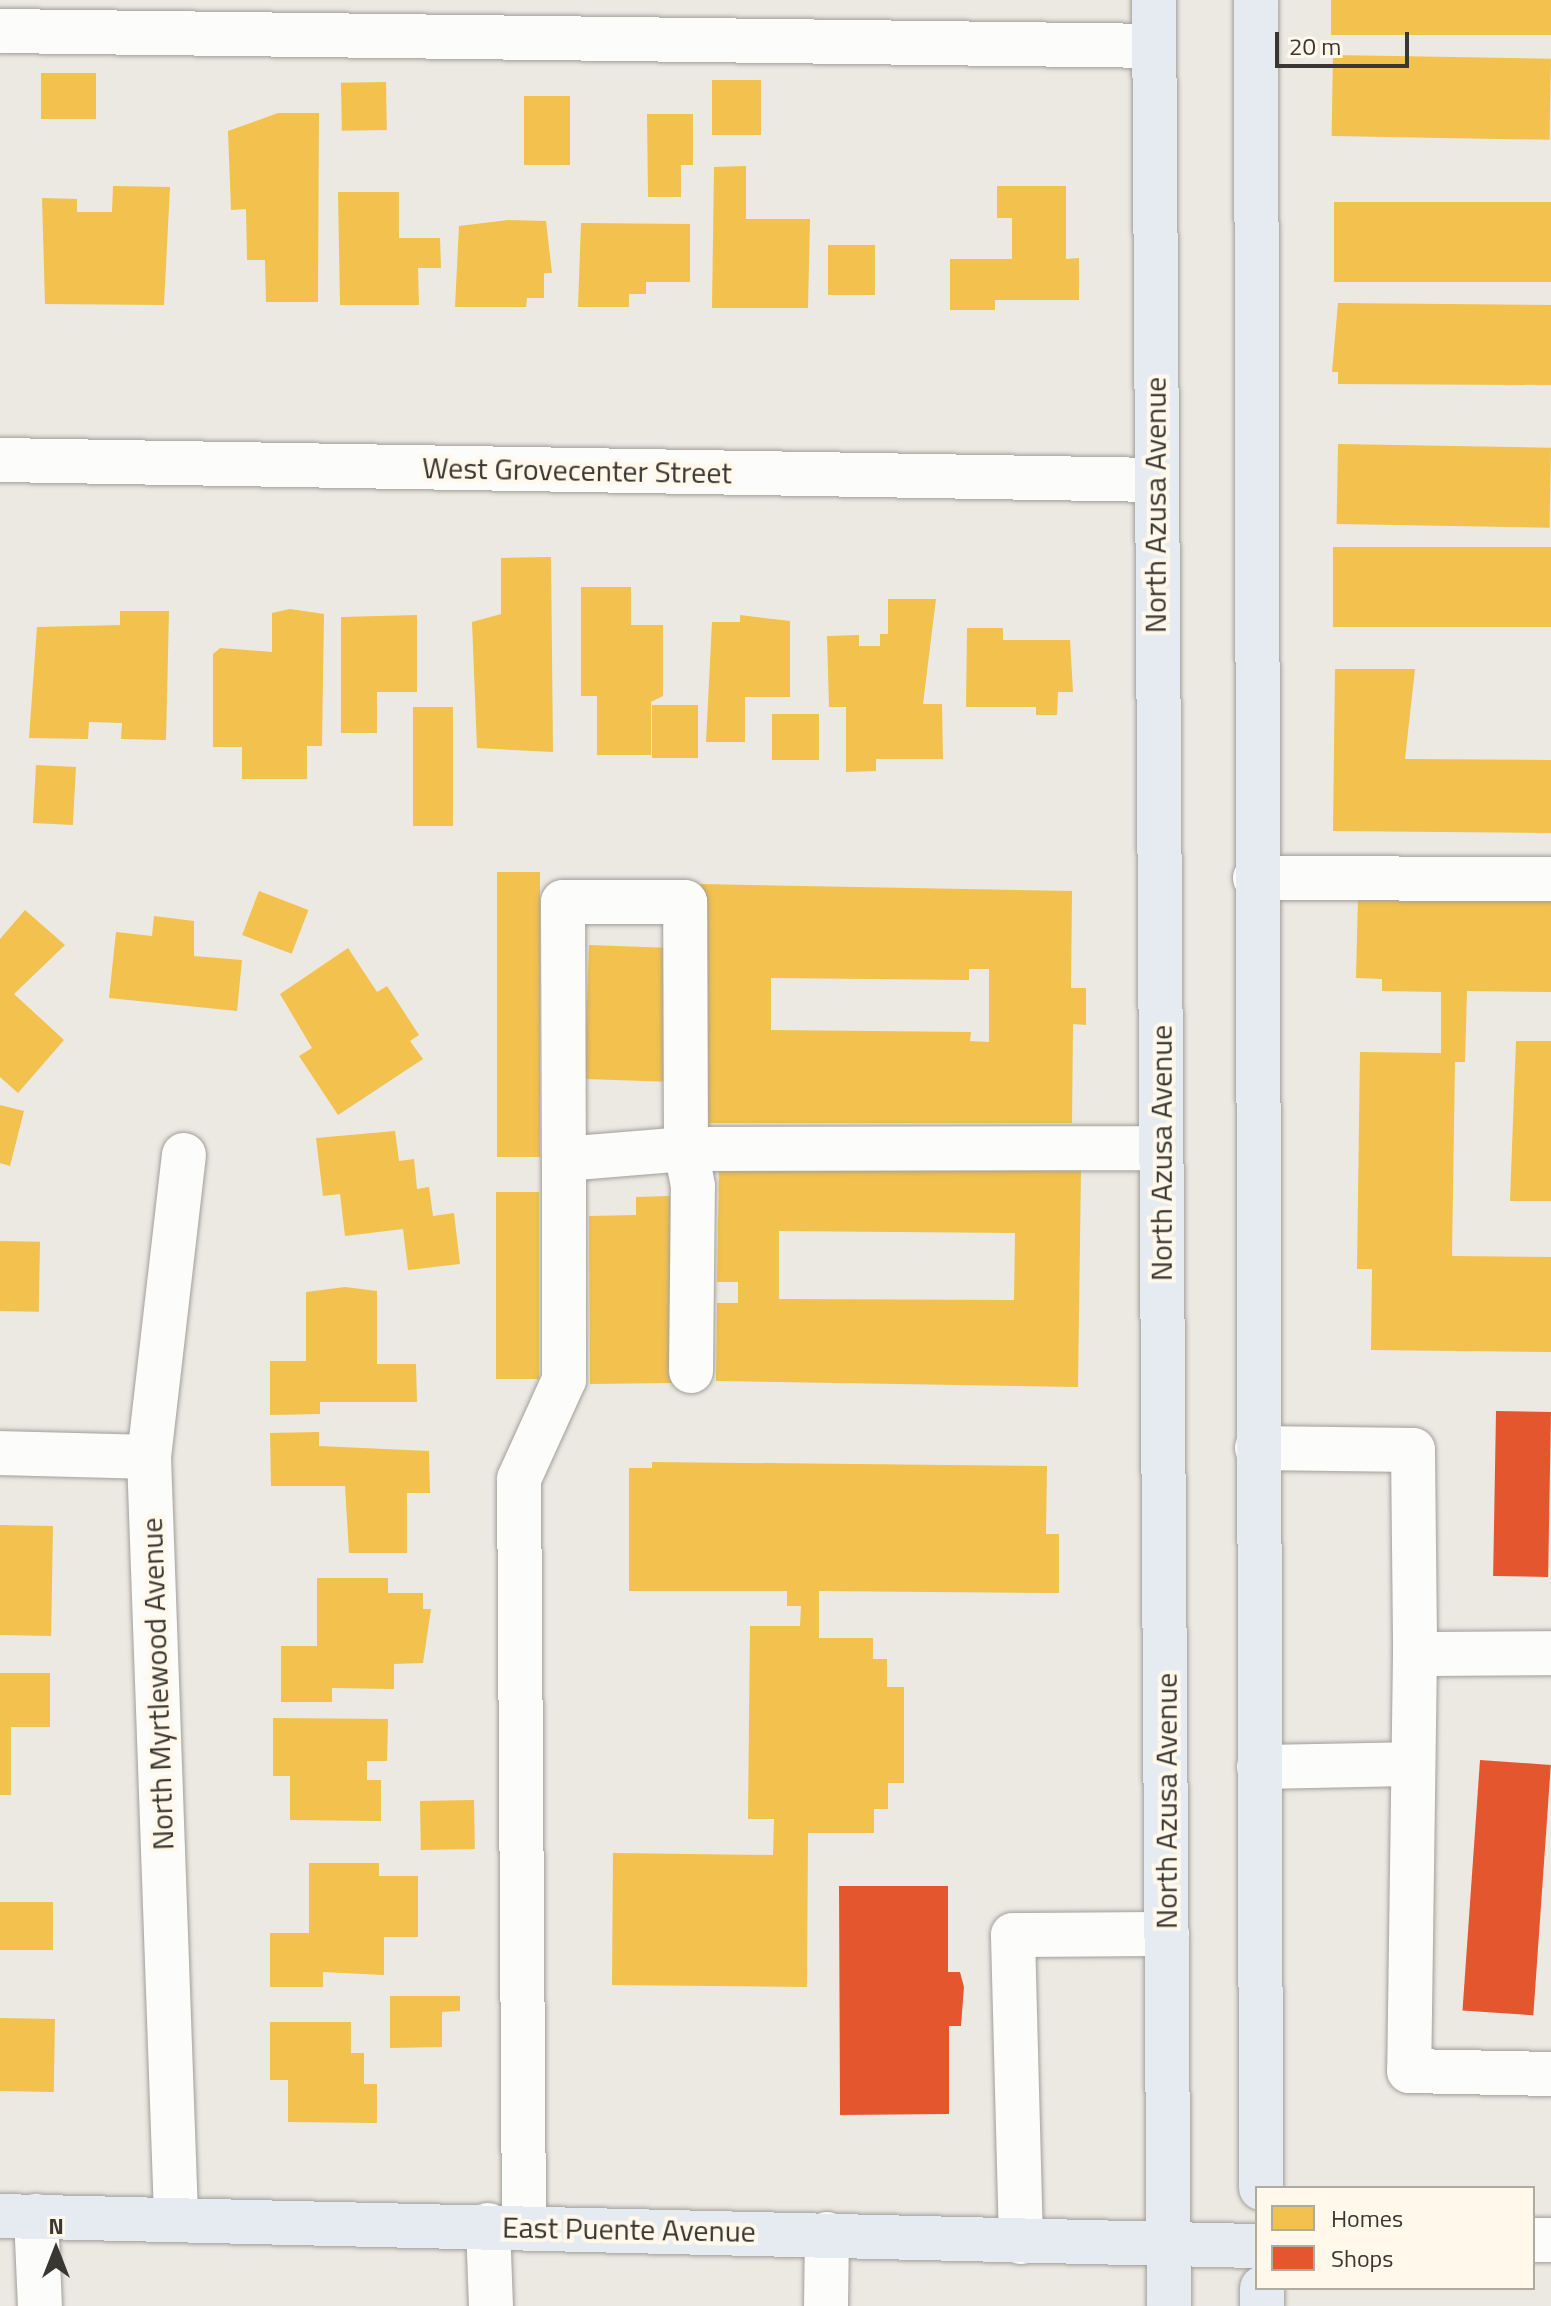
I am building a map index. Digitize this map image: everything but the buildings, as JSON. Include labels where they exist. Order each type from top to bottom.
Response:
[{"type":"main road","name":"North Azusa Avenue","points":[[1154,0],[1154,480],[1169,2306]]},
{"type":"main road","points":[[1256,0],[1255,878],[1261,2186]]},
{"type":"main road","name":"East Puente Avenue","points":[[18,2216],[176,2215],[827,2234],[1169,2248],[1255,2246]]},
{"type":"street","points":[[0,31],[1154,46]]},
{"type":"street","name":"West Grovecenter Street","points":[[0,460],[1154,480]]},
{"type":"street","points":[[1255,878],[1551,879]]},
{"type":"street","points":[[491,2306],[506,2226],[519,1479],[564,1380],[563,902],[685,902],[686,1149],[693,1186],[691,1371]]},
{"type":"street","points":[[564,1159],[686,1149],[1161,1148]]},
{"type":"street","name":"North Myrtlewood Avenue","points":[[176,2215],[149,1457],[184,1155]]},
{"type":"street","points":[[1257,1448],[1413,1450],[1415,1654],[1409,2071],[1551,2074]]},
{"type":"street","points":[[0,1453],[149,1457]]},
{"type":"street","points":[[1415,1654],[1551,1653]]},
{"type":"street","points":[[1259,1767],[1413,1764]]},
{"type":"street","points":[[1021,2242],[1013,1935],[1167,1934]]},
{"type":"street","points":[[18,2216],[40,2306]]},
{"type":"street","points":[[826,2306],[827,2234]]}]
